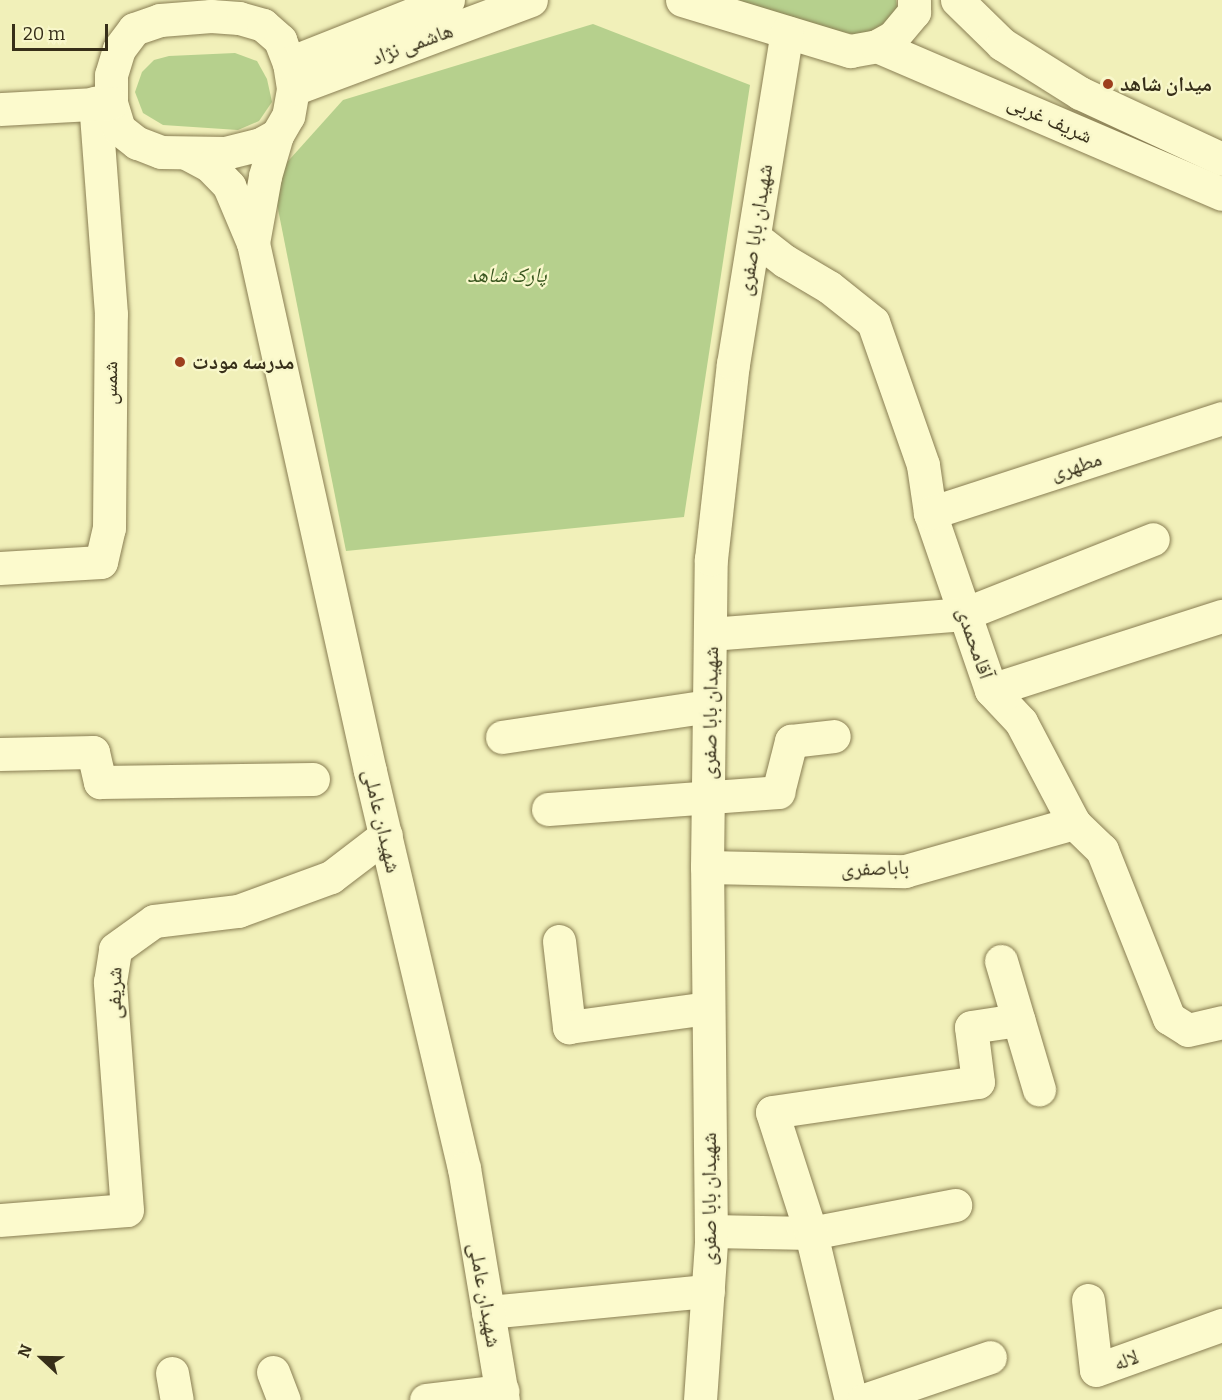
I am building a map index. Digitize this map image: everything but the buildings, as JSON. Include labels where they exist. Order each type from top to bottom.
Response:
[{"type":"street","points":[[134,29],[160,20],[211,16],[239,18],[254,13],[280,40],[291,76],[288,116],[277,135],[261,144],[226,153],[186,153],[161,152],[137,143],[119,129],[103,103],[119,49],[151,0]]},
{"type":"street","name":"هاشمی نژاد","points":[[291,76],[448,0]]},
{"type":"street","name":"هاشمی نژاد","points":[[291,76],[531,0]]},
{"type":"street","points":[[682,0],[850,51],[877,46],[893,37],[914,12],[914,0]]},
{"type":"street","points":[[957,0],[1007,47],[1080,93],[1222,159]]},
{"type":"street","name":"شهیدان بابا صفری","points":[[700,1400],[711,1231],[707,867],[711,559],[733,364],[787,32]]},
{"type":"street","name":"شریف غربی","points":[[877,46],[1222,194]]},
{"type":"street","points":[[985,91],[980,72],[989,57],[1007,47]]},
{"type":"street","points":[[0,109],[103,103]]},
{"type":"street","name":"شمس","points":[[0,568],[101,562],[109,528],[111,314],[103,103]]},
{"type":"street","name":"شهیدان عاملی","points":[[253,243],[261,194],[277,135]]},
{"type":"street","name":"شهیدان عاملی","points":[[186,153],[210,166],[229,186],[253,243],[386,835],[464,1168],[503,1396]]},
{"type":"street","name":"آقامحمدی","points":[[754,237],[785,261],[829,286],[873,322],[923,465],[930,513],[991,690],[1021,722],[1074,823],[1101,850],[1169,1018],[1188,1030],[1222,1022]]},
{"type":"street","name":"مطهری","points":[[930,513],[1222,418]]},
{"type":"street","points":[[711,633],[964,614],[1153,539]]},
{"type":"street","points":[[991,690],[1222,615]]},
{"type":"street","points":[[502,737],[709,706]]},
{"type":"street","points":[[548,809],[778,792],[791,741],[834,736]]},
{"type":"street","points":[[0,754],[93,752],[100,782],[313,778]]},
{"type":"street","name":"باباصفری","points":[[707,867],[905,871],[1074,823]]},
{"type":"street","name":"شریفی","points":[[0,1220],[127,1210],[110,982],[115,949],[154,921],[238,911],[332,878],[386,835]]},
{"type":"street","points":[[559,941],[569,1027],[708,1008]]},
{"type":"street","points":[[1001,961],[1038,1089]]},
{"type":"street","points":[[852,1400],[811,1233],[772,1112],[978,1083],[971,1027],[1018,1020]]},
{"type":"street","points":[[711,1231],[811,1233],[955,1205]]},
{"type":"street","points":[[488,1312],[708,1291]]},
{"type":"street","name":"لاله","points":[[1088,1300],[1096,1370],[1222,1325]]},
{"type":"street","points":[[864,1400],[990,1357]]},
{"type":"street","points":[[426,1400],[503,1396]]},
{"type":"green space","points":[[737,0],[896,0],[897,7],[884,27],[857,35],[823,28]]},
{"type":"green space","name":"پارک شاهد","points":[[593,24],[750,85],[684,517],[346,551],[272,179],[343,100]]},
{"type":"green space","points":[[235,53],[257,61],[267,79],[272,102],[259,121],[238,130],[163,125],[143,113],[135,92],[142,72],[154,60],[169,56]]},
{"type":"place","name":"میدان شاهد","points":[[1108,84]]},
{"type":"place","name":"مدرسه مودت","points":[[180,362]]}]
